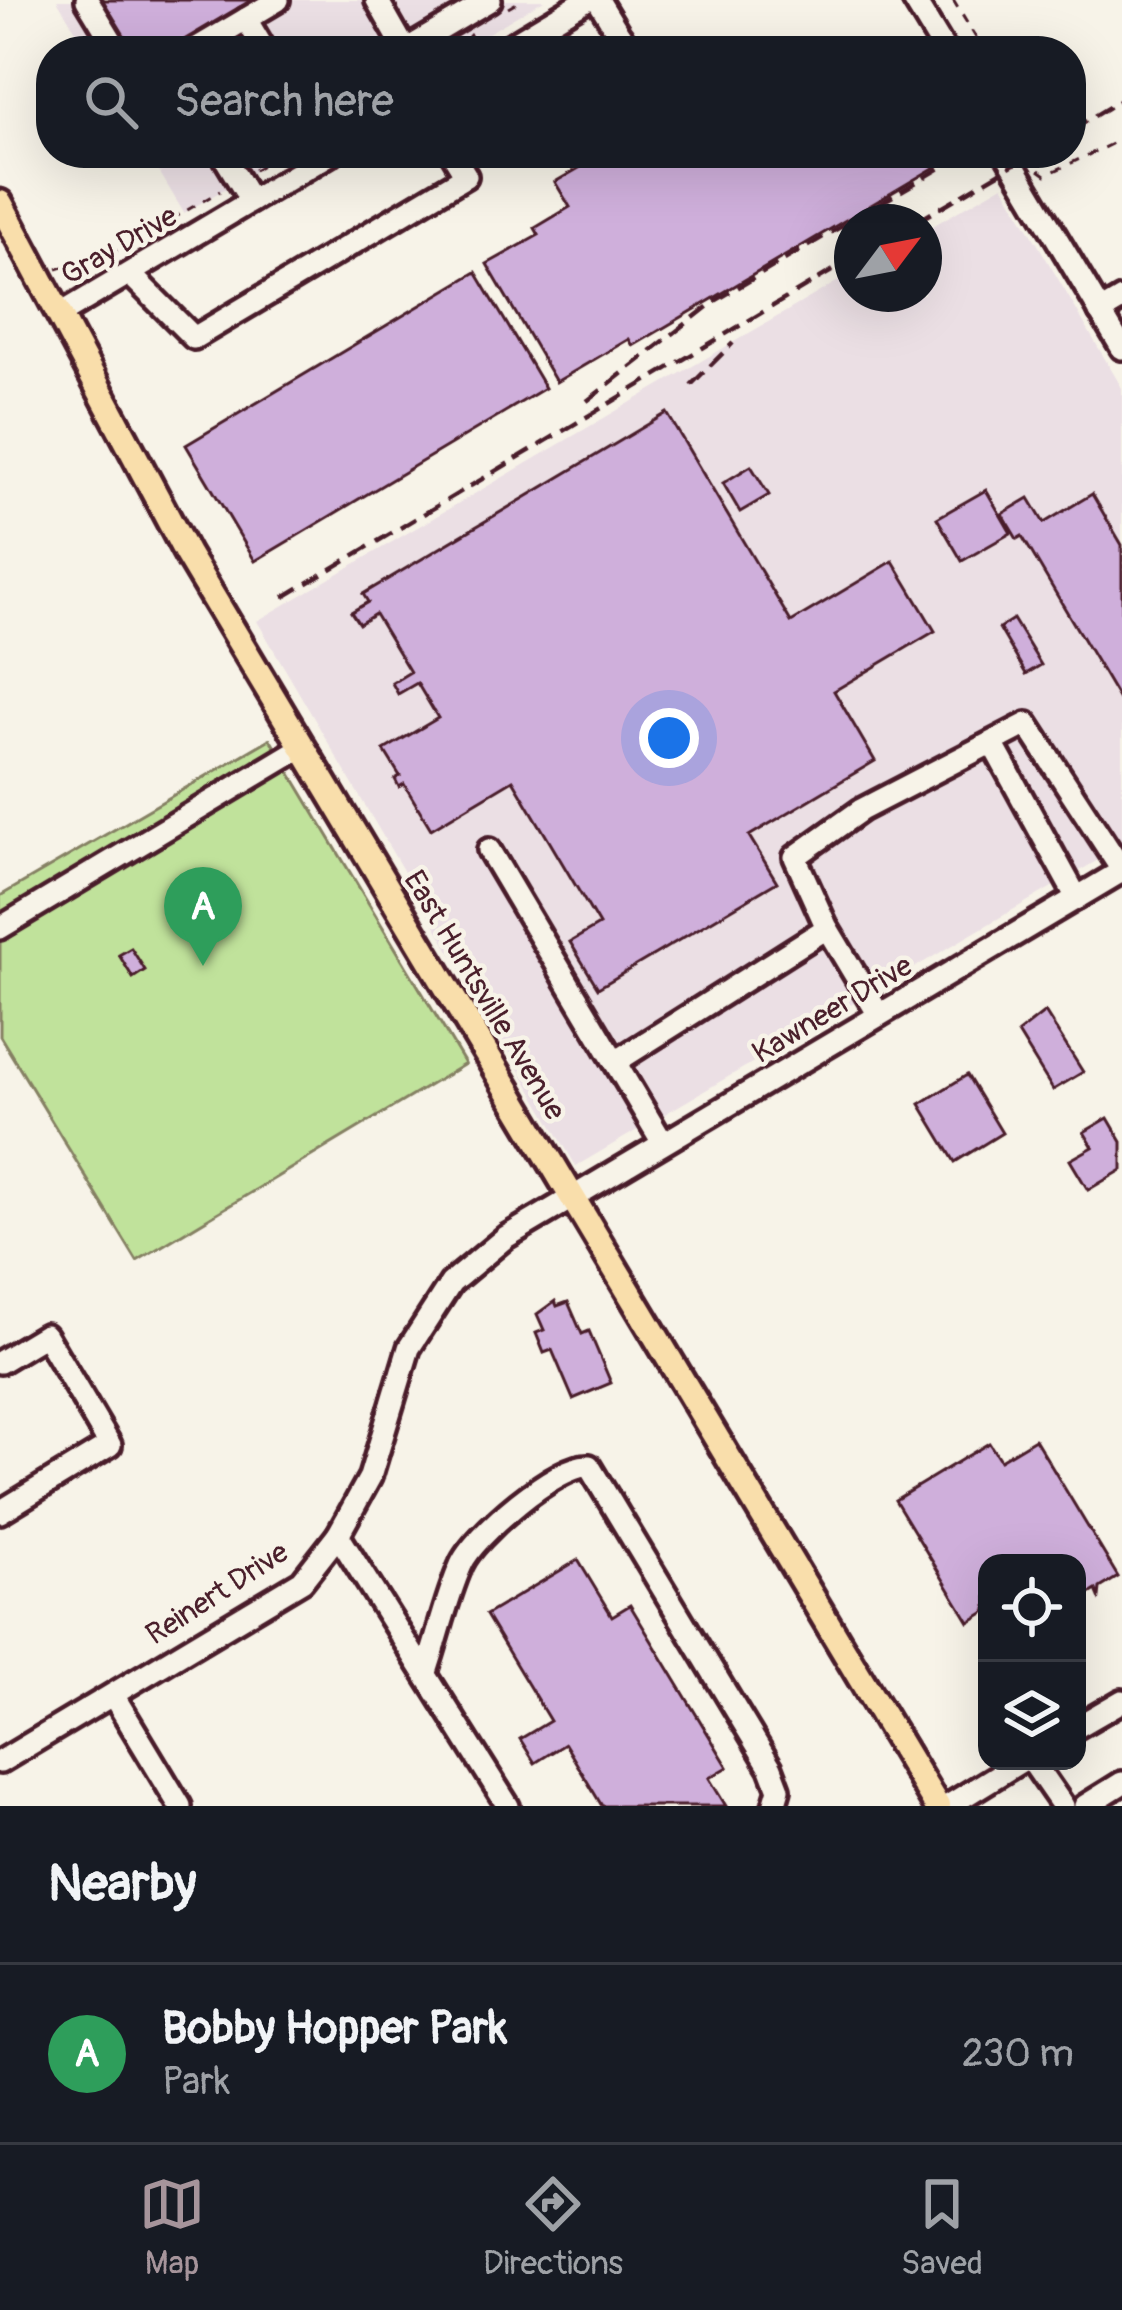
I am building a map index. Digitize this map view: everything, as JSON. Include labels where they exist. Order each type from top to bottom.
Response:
[{"type":"main road","name":"East Huntsville Avenue","points":[[0,203],[187,554],[938,1806]]},
{"type":"street","points":[[87,0],[109,36]]},
{"type":"street","points":[[217,36],[278,0]]},
{"type":"street","points":[[377,0],[397,36]]},
{"type":"street","points":[[430,36],[490,0]]},
{"type":"street","points":[[526,36],[585,0]]},
{"type":"street","points":[[598,0],[620,36]]},
{"type":"street","points":[[914,0],[936,36]]},
{"type":"street","points":[[246,19],[256,36]]},
{"type":"street","points":[[231,168],[251,201]]},
{"type":"street","name":"Gray Drive","points":[[59,315],[307,168]]},
{"type":"street","points":[[130,274],[194,338],[466,176],[461,168]]},
{"type":"street","points":[[1025,168],[1122,348]]},
{"type":"street","points":[[1100,312],[1122,299]]},
{"type":"street","points":[[879,1015],[826,928],[795,857],[861,810],[1027,724],[1122,871]]},
{"type":"street","points":[[992,742],[1076,898]]},
{"type":"street","points":[[0,928],[301,748]]},
{"type":"street","points":[[489,850],[663,1144]]},
{"type":"street","name":"Kawneer Drive","points":[[572,1198],[1122,871]]},
{"type":"street","points":[[616,1061],[826,928]]},
{"type":"street","name":"Reinert Drive","points":[[0,1762],[302,1581],[338,1535],[370,1478],[409,1348],[452,1283],[506,1237],[572,1198]]},
{"type":"street","points":[[0,1362],[45,1335],[110,1445],[0,1512]]},
{"type":"street","points":[[426,1672],[462,1560],[494,1525],[555,1477],[575,1465],[589,1466],[771,1768],[779,1789],[774,1806]]},
{"type":"street","points":[[338,1535],[508,1806]]},
{"type":"street","points":[[113,1695],[180,1806]]},
{"type":"street","points":[[1086,1722],[1122,1701]]},
{"type":"street","points":[[948,1806],[1006,1770]]},
{"type":"street","points":[[1038,1770],[1063,1806]]},
{"type":"street","points":[[1085,1806],[1122,1784]]},
{"type":"path","points":[[953,0],[975,36]]},
{"type":"path","points":[[1086,156],[1122,139]]},
{"type":"path","points":[[40,278],[68,263],[119,250],[258,168]]},
{"type":"shaded area","points":[[57,0],[544,0],[483,36],[79,36]]},
{"type":"shaded area","points":[[157,168],[260,168],[184,213]]},
{"type":"shaded area","points":[[1003,185],[1122,388],[1122,846],[576,1166],[257,621],[834,284],[834,312],[942,312],[942,221]]},
{"type":"green space","points":[[270,739],[465,1064],[137,1261],[0,1036],[0,896]]},
{"type":"building","points":[[97,0],[260,0],[196,36],[118,36]]},
{"type":"building","points":[[579,168],[934,168],[873,204],[834,204],[834,227],[633,346],[629,339],[556,382],[487,264],[539,235],[535,228],[570,207],[555,182]]},
{"type":"building","points":[[476,272],[545,388],[255,561],[186,445]]},
{"type":"building","points":[[667,413],[791,622],[893,561],[935,631],[834,691],[875,761],[749,836],[777,882],[598,988],[570,942],[599,925],[513,780],[431,829],[404,784],[399,787],[395,779],[400,776],[384,750],[438,718],[417,683],[398,694],[392,683],[410,672],[375,614],[359,624],[351,612],[368,602],[363,594]]},
{"type":"building","points":[[751,466],[769,495],[740,512],[723,483]]},
{"type":"building","points":[[986,490],[1011,533],[962,561],[937,518]]},
{"type":"building","points":[[1092,494],[1122,545],[1122,705],[1022,536],[1017,539],[1002,514],[1029,498],[1044,523]]},
{"type":"building","points":[[1013,619],[1041,665],[1026,674],[999,628]]},
{"type":"building","points":[[202,903],[215,925],[203,933],[190,911]]},
{"type":"building","points":[[131,948],[145,970],[133,978],[119,955]]},
{"type":"building","points":[[1045,1012],[1083,1072],[1053,1090],[1018,1033]]},
{"type":"building","points":[[967,1075],[1002,1133],[955,1162],[920,1104]]},
{"type":"building","points":[[1108,1118],[1122,1142],[1122,1170],[1088,1190],[1070,1160],[1093,1147],[1084,1132]]},
{"type":"building","points":[[555,1301],[557,1306],[568,1302],[582,1334],[589,1331],[611,1383],[573,1399],[552,1350],[544,1353],[536,1333],[544,1330],[537,1314]]},
{"type":"building","points":[[1035,1439],[1118,1577],[1100,1588],[1099,1597],[1096,1590],[1086,1596],[1086,1554],[978,1554],[978,1616],[969,1622],[895,1500],[989,1443],[1000,1460]]},
{"type":"building","points":[[578,1560],[612,1616],[630,1605],[728,1767],[709,1778],[726,1806],[602,1806],[565,1744],[535,1763],[520,1739],[550,1721],[486,1615]]},
{"type":"railway","points":[[1086,121],[1122,99]]},
{"type":"railway","points":[[587,401],[715,301],[940,168]]},
{"type":"railway","points":[[942,207],[1008,168]]},
{"type":"railway","points":[[284,597],[834,270]]},
{"type":"railway","points":[[691,385],[733,343]]},
{"type":"place","name":"Bobby Hopper Park","points":[[203,966]]}]
